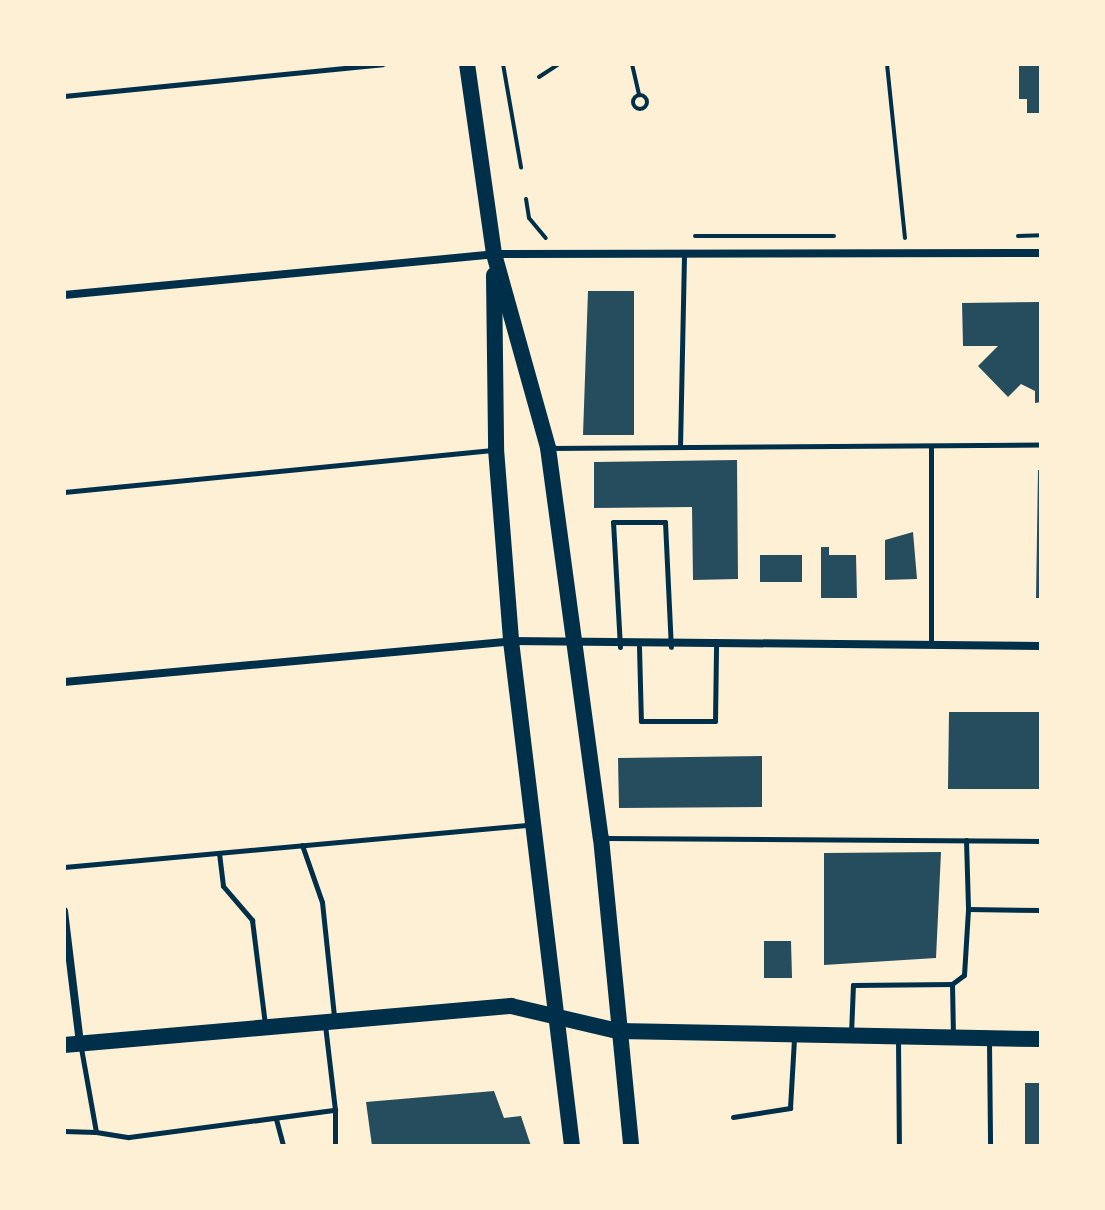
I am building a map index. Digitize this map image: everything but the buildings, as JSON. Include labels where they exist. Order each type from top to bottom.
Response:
[{"type":"main road","points":[[467,64],[494,254],[548,448],[601,838],[631,1146]]},
{"type":"main road","points":[[494,254],[496,449],[511,641],[538,824],[572,1146]]},
{"type":"main road","points":[[72,1044],[329,1018],[511,1006],[618,1031],[1041,1039]]},
{"type":"street","points":[[64,295],[494,254],[1041,253]]},
{"type":"street","points":[[64,682],[511,641],[575,647],[1041,646]]},
{"type":"street","points":[[64,911],[72,1044]]},
{"type":"lane","points":[[64,96],[382,64]]},
{"type":"lane","points":[[680,447],[684,253]]},
{"type":"lane","points":[[548,448],[1041,445]]},
{"type":"lane","points":[[931,446],[931,646]]},
{"type":"lane","points":[[64,492],[496,449]]},
{"type":"lane","points":[[620,647],[613,522],[665,522],[671,647]]},
{"type":"lane","points":[[639,647],[641,721],[715,721],[716,647]]},
{"type":"lane","points":[[64,867],[538,824]]},
{"type":"lane","points":[[601,838],[1041,841]]},
{"type":"lane","points":[[851,1034],[853,985],[952,984],[964,975],[968,909],[966,840]]},
{"type":"lane","points":[[302,845],[322,902],[335,1146]]},
{"type":"lane","points":[[219,853],[223,886],[252,920],[265,1025]]},
{"type":"lane","points":[[968,909],[1041,910]]},
{"type":"lane","points":[[952,984],[953,1036]]},
{"type":"lane","points":[[733,1117],[790,1108],[793,1033]]},
{"type":"lane","points":[[898,1034],[899,1146]]},
{"type":"lane","points":[[989,1037],[990,1146]]},
{"type":"lane","points":[[72,1044],[96,1132]]},
{"type":"lane","points":[[64,1131],[129,1137],[335,1110]]},
{"type":"lane","points":[[276,1119],[283,1146]]},
{"type":"path","points":[[503,64],[521,167]]},
{"type":"path","points":[[539,77],[559,64]]},
{"type":"path","points":[[632,64],[639,95]]},
{"type":"path","points":[[887,64],[906,240],[890,239]]},
{"type":"path","points":[[526,199],[535,229],[555,240]]},
{"type":"path","points":[[681,237],[843,237]]}]
